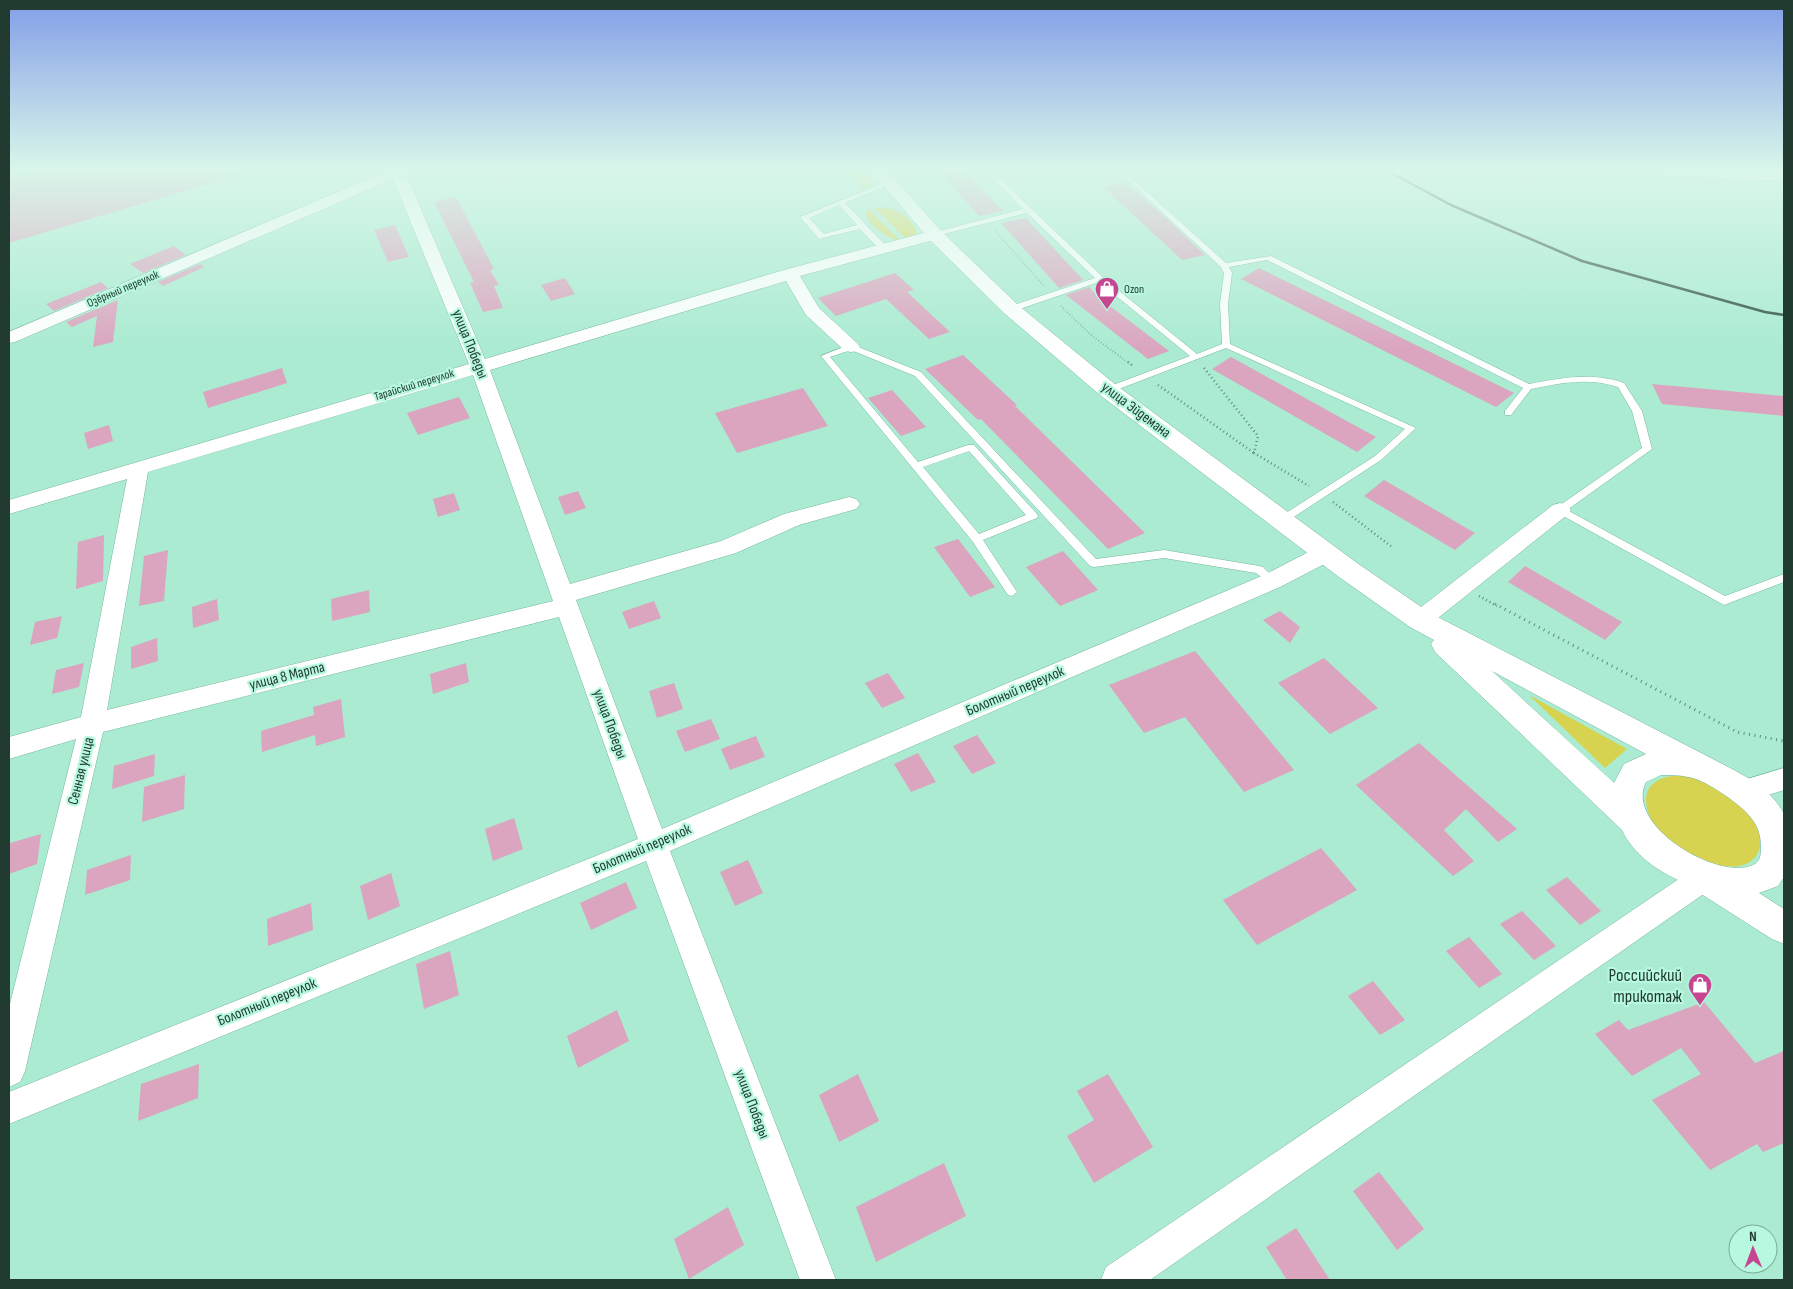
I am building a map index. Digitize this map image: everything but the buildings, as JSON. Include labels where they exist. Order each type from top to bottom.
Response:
[{"type":"main road","name":"улица Эйдемана","points":[[931,230],[1011,309],[1108,390],[1326,553],[1420,620]]},
{"type":"main road","points":[[1420,620],[1721,777],[1743,791],[1777,823],[1778,860],[1766,875],[1740,883],[1705,877]]},
{"type":"main road","points":[[1420,620],[1632,820],[1651,844],[1674,863],[1705,877],[1784,928]]},
{"type":"main road","points":[[1632,820],[1626,793],[1635,773],[1659,762],[1693,764]]},
{"type":"street","name":"Озёрный переулок","points":[[9,338],[261,230]]},
{"type":"street","name":"улица Победы","points":[[423,230],[479,366],[654,845],[818,1280]]},
{"type":"street","name":"Тарайский переулок","points":[[9,507],[790,274],[935,235]]},
{"type":"street","points":[[790,274],[812,311],[850,347]]},
{"type":"street","name":"Сенная улица","points":[[9,1071],[92,724],[139,468]]},
{"type":"street","name":"улица 8 Марта","points":[[9,748],[92,724],[565,601],[728,547],[792,519],[849,504]]},
{"type":"street","points":[[1420,620],[1560,510]]},
{"type":"street","name":"Болотный переулок","points":[[9,1108],[654,845],[1272,581],[1326,553]]},
{"type":"street","points":[[1743,791],[1784,779]]},
{"type":"street","points":[[1119,1280],[1705,877]]},
{"type":"lane","points":[[816,230],[822,237],[847,230]]},
{"type":"lane","points":[[866,230],[884,249]]},
{"type":"lane","points":[[935,235],[953,230]]},
{"type":"lane","points":[[1049,230],[1100,279],[1196,357]]},
{"type":"lane","points":[[1185,230],[1224,266],[1228,273],[1224,304],[1226,345]]},
{"type":"lane","points":[[1224,266],[1268,258],[1528,388]]},
{"type":"lane","points":[[1011,309],[1100,279]]},
{"type":"lane","points":[[1108,390],[1226,345],[1411,428],[1378,458],[1282,520]]},
{"type":"lane","points":[[1012,592],[977,539],[825,356],[850,347],[918,374],[1094,563],[1164,554],[1259,570],[1272,581]]},
{"type":"lane","points":[[1508,413],[1528,388],[1568,379],[1606,380],[1621,385],[1638,411],[1647,449],[1560,510],[1724,601],[1784,578]]},
{"type":"lane","points":[[916,466],[971,447],[1033,516],[977,539]]},
{"type":"path","points":[[1196,357],[1258,436],[1254,452]]},
{"type":"path","points":[[1145,376],[1254,452],[1324,494],[1392,546]]},
{"type":"path","points":[[1462,587],[1737,732],[1784,741]]},
{"type":"shaded area","points":[[879,230],[890,230],[900,240],[895,239]]},
{"type":"shaded area","points":[[897,230],[916,230],[917,233],[906,239]]},
{"type":"shaded area","points":[[1529,695],[1627,749],[1605,768]]},
{"type":"shaded area","points":[[1682,775],[1711,784],[1736,800],[1750,814],[1755,820],[1760,835],[1759,850],[1756,856],[1743,865],[1732,867],[1705,862],[1683,851],[1659,831],[1651,819],[1646,805],[1648,791],[1651,785],[1660,779]]},
{"type":"railway","points":[[1510,230],[1582,261],[1765,312],[1784,315]]},
{"type":"place","name":"Ozon","points":[[1107,310]]},
{"type":"place","name":"Российский трикотаж","points":[[1700,1006]]}]
